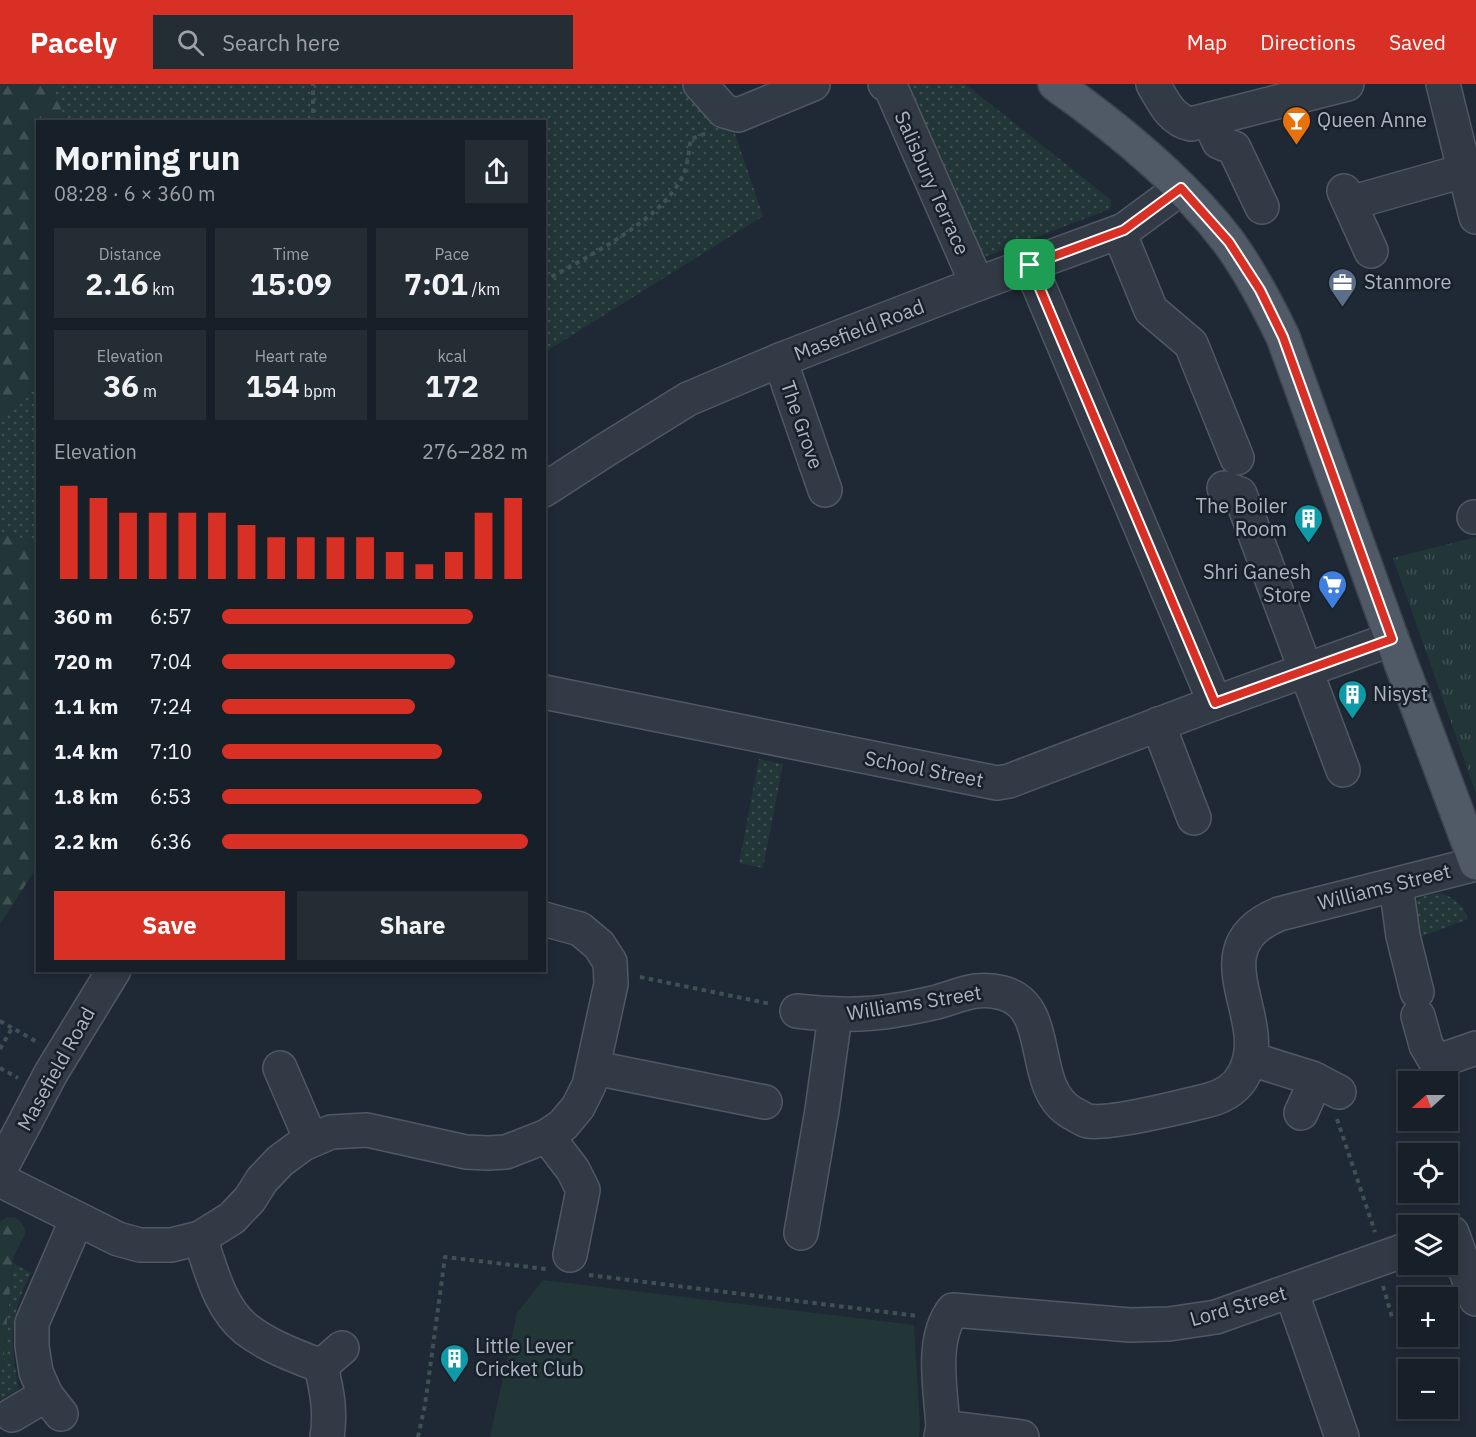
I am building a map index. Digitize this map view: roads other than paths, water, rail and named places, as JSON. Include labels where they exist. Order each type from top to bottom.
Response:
[{"type":"main road","points":[[1055,84],[1094,111],[1181,188],[1229,242],[1260,290],[1283,337],[1476,864]]},
{"type":"street","points":[[700,84],[724,111],[731,114],[745,113],[813,84]]},
{"type":"street","name":"Salisbury Terrace","points":[[885,84],[891,88],[977,284]]},
{"type":"street","points":[[1154,84],[1164,103],[1181,122],[1191,124],[1347,84]]},
{"type":"street","points":[[1443,84],[1466,154],[1476,217]]},
{"type":"street","points":[[1209,121],[1219,142],[1234,148],[1262,207]]},
{"type":"street","points":[[1371,251],[1347,197],[1466,154]]},
{"type":"street","name":"Masefield Road","points":[[546,489],[688,399],[780,360],[1124,230],[1181,188]]},
{"type":"street","points":[[1119,232],[1150,310],[1191,344],[1231,473],[1343,770]]},
{"type":"street","points":[[1030,265],[1215,703]]},
{"type":"street","name":"The Grove","points":[[780,360],[827,490]]},
{"type":"street","name":"School Street","points":[[546,692],[997,783],[1009,781],[1392,639]]},
{"type":"street","points":[[1158,724],[1194,818]]},
{"type":"street","name":"Williams Street","points":[[797,1011],[835,1016],[895,1010],[937,1002],[959,993],[980,990],[1005,993],[1023,1004],[1036,1028],[1044,1072],[1051,1093],[1064,1108],[1087,1121],[1110,1121],[1221,1096],[1241,1080],[1251,1059],[1252,1038],[1239,981],[1240,951],[1253,929],[1264,920],[1279,914],[1476,864]]},
{"type":"street","points":[[1396,885],[1403,936],[1426,1045],[1436,1062],[1476,1048]]},
{"type":"street","points":[[0,1180],[118,1239],[140,1245],[171,1245],[200,1238],[232,1218],[280,1161],[303,1144],[331,1132],[367,1130],[466,1152],[488,1153],[506,1152],[547,1136],[563,1125],[578,1107],[589,1085],[611,984],[609,962],[600,945],[580,929],[546,920]]},
{"type":"street","name":"Masefield Road","points":[[0,1170],[62,1056],[113,972]]},
{"type":"street","name":"Williams Street","points":[[801,1233],[835,1016]]},
{"type":"street","points":[[1251,1059],[1327,1086],[1301,1113]]},
{"type":"street","points":[[280,1068],[311,1140]]},
{"type":"street","points":[[594,1068],[765,1102]]},
{"type":"street","points":[[547,1136],[573,1170],[583,1190],[568,1266]]},
{"type":"street","points":[[12,1415],[53,1404],[36,1372],[32,1346],[32,1323],[77,1219]]},
{"type":"street","points":[[1458,1231],[1476,1299]]},
{"type":"street","points":[[200,1238],[223,1298],[245,1328],[282,1351],[330,1370],[330,1419],[327,1437]]},
{"type":"street","name":"Lord Street","points":[[942,1432],[939,1351],[941,1333],[949,1315],[1130,1325],[1169,1324],[1216,1317],[1396,1254]]},
{"type":"street","points":[[1291,1291],[1339,1436]]},
{"type":"street","points":[[942,1432],[1022,1437]]},
{"type":"place","name":"Queen Anne","points":[[1296,146]]},
{"type":"place","name":"Stanmore","points":[[1343,308]]},
{"type":"place","name":"The Boiler Room","points":[[1308,544]]},
{"type":"place","name":"Shri Ganesh Store","points":[[1332,610]]},
{"type":"place","name":"Nisyst","points":[[1352,720]]},
{"type":"place","name":"Little Lever Cricket Club","points":[[454,1384]]}]
